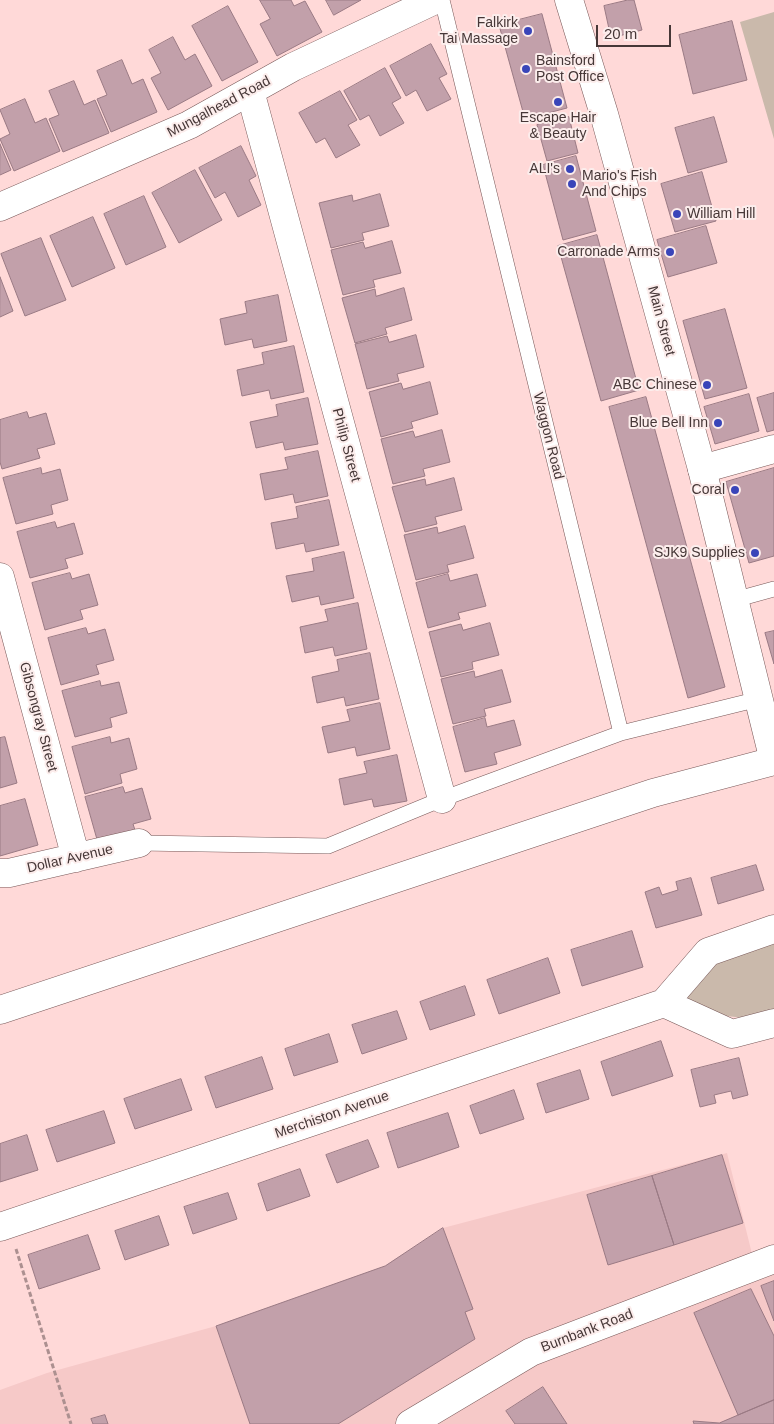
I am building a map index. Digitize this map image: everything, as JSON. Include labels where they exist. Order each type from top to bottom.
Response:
[{"type":"street","name":"Mungalhead Road","points":[[0,207],[189,125],[293,67],[435,0]]},
{"type":"street","name":"Main Street","points":[[569,0],[604,114],[702,469],[774,761]]},
{"type":"street","name":"Philip Street","points":[[250,91],[442,799]]},
{"type":"street","points":[[702,469],[774,449]]},
{"type":"street","name":"Gibsongray Street","points":[[0,577],[76,858]]},
{"type":"street","points":[[0,1010],[653,793],[774,761]]},
{"type":"street","name":"Dollar Avenue","points":[[0,872],[9,873],[139,844]]},
{"type":"street","points":[[774,929],[708,952],[664,1004],[732,1034],[774,1023]]},
{"type":"street","name":"Merchiston Avenue","points":[[4,1226],[664,1004]]},
{"type":"street","name":"Burnbank Road","points":[[410,1424],[531,1352],[774,1259]]},
{"type":"lane","name":"Waggon Road","points":[[442,0],[621,733]]},
{"type":"lane","points":[[734,600],[774,589]]},
{"type":"lane","points":[[139,844],[328,846],[442,799],[621,733],[760,704]]},
{"type":"path","points":[[4,1226],[71,1424]]},
{"type":"shaded area","points":[[774,12],[774,139],[740,22]]},
{"type":"shaded area","points":[[774,942],[774,1011],[744,1018],[718,1015],[688,999],[687,992],[689,986],[720,960]]},
{"type":"shaded area","points":[[727,1153],[755,1266],[774,1259],[774,1424],[0,1424],[0,1390],[47,1373],[216,1326],[385,1266],[443,1228]]},
{"type":"building","points":[[260,0],[291,0],[294,6],[305,1],[322,32],[277,56],[260,24],[270,19]]},
{"type":"building","points":[[326,0],[361,0],[334,15]]},
{"type":"building","points":[[634,0],[642,30],[611,38],[604,6]]},
{"type":"building","points":[[228,6],[258,62],[222,81],[192,26]]},
{"type":"building","points":[[542,14],[567,108],[525,119],[499,25]]},
{"type":"building","points":[[732,21],[747,80],[693,94],[679,35]]},
{"type":"building","points":[[173,37],[185,60],[195,54],[212,86],[168,110],[151,78],[161,73],[149,50]]},
{"type":"building","points":[[431,44],[447,74],[439,78],[451,99],[427,111],[416,90],[406,96],[390,66]]},
{"type":"building","points":[[122,60],[132,84],[143,79],[157,112],[111,132],[97,99],[107,95],[97,71]]},
{"type":"building","points":[[385,68],[401,98],[392,103],[404,123],[380,136],[369,115],[360,120],[344,91]]},
{"type":"building","points":[[74,81],[84,105],[95,100],[109,133],[63,152],[49,119],[59,115],[49,91]]},
{"type":"building","points":[[340,91],[357,120],[348,125],[360,145],[336,158],[325,138],[316,143],[299,113]]},
{"type":"building","points":[[25,99],[35,123],[46,118],[60,151],[14,171],[0,139],[10,134],[0,110]]},
{"type":"building","points":[[569,117],[578,153],[547,161],[537,125]]},
{"type":"building","points":[[714,117],[727,162],[688,173],[675,128]]},
{"type":"building","points":[[0,144],[11,170],[0,175]]},
{"type":"building","points":[[241,146],[256,176],[249,180],[261,205],[238,217],[225,192],[215,198],[199,168]]},
{"type":"building","points":[[576,156],[596,231],[563,240],[543,165]]},
{"type":"building","points":[[195,170],[222,220],[179,243],[152,193]]},
{"type":"building","points":[[702,172],[716,221],[675,232],[661,184]]},
{"type":"building","points":[[380,194],[389,226],[362,233],[364,240],[331,248],[319,203],[352,195],[353,201]]},
{"type":"building","points":[[144,196],[166,247],[126,265],[104,214]]},
{"type":"building","points":[[93,217],[115,268],[72,287],[50,236]]},
{"type":"building","points":[[706,226],[717,263],[668,277],[657,240]]},
{"type":"building","points":[[597,235],[639,390],[601,401],[558,246]]},
{"type":"building","points":[[41,238],[66,300],[25,316],[1,254]]},
{"type":"building","points":[[392,241],[401,273],[373,280],[375,287],[343,295],[331,250],[363,242],[365,248]]},
{"type":"building","points":[[0,277],[13,311],[0,317]]},
{"type":"building","points":[[404,288],[412,320],[385,328],[387,334],[355,343],[342,298],[375,289],[376,296]]},
{"type":"building","points":[[278,295],[287,341],[254,348],[252,339],[225,345],[220,319],[247,313],[245,302]]},
{"type":"building","points":[[725,309],[747,388],[705,399],[683,321]]},
{"type":"building","points":[[416,335],[424,367],[397,374],[399,381],[367,389],[355,344],[387,336],[389,342]]},
{"type":"building","points":[[294,346],[304,392],[271,399],[269,390],[242,396],[237,370],[264,364],[262,353]]},
{"type":"building","points":[[430,382],[438,414],[411,422],[413,428],[381,437],[369,392],[401,383],[403,389]]},
{"type":"building","points":[[774,393],[774,430],[767,432],[757,398]]},
{"type":"building","points":[[749,394],[759,431],[715,444],[704,407]]},
{"type":"building","points":[[646,397],[725,687],[688,698],[609,407]]},
{"type":"building","points":[[308,398],[318,444],[285,450],[283,442],[256,448],[250,422],[278,416],[276,405]]},
{"type":"building","points":[[27,412],[29,418],[46,413],[55,444],[37,449],[40,458],[2,469],[0,462],[0,420]]},
{"type":"building","points":[[442,430],[450,462],[423,469],[425,476],[393,484],[381,439],[413,431],[415,437]]},
{"type":"building","points":[[318,451],[328,496],[295,503],[293,494],[265,500],[260,474],[288,469],[285,458]]},
{"type":"building","points":[[41,468],[42,474],[60,469],[68,500],[51,505],[53,514],[16,524],[3,478]]},
{"type":"building","points":[[774,468],[774,556],[749,563],[726,482]]},
{"type":"building","points":[[454,478],[462,510],[435,517],[437,524],[405,532],[392,487],[425,479],[426,485]]},
{"type":"building","points":[[329,500],[339,545],[306,552],[304,543],[276,549],[271,523],[298,518],[296,507]]},
{"type":"building","points":[[55,522],[57,528],[74,523],[83,554],[65,559],[68,568],[30,578],[17,532]]},
{"type":"building","points":[[465,526],[474,558],[447,565],[449,572],[416,580],[404,535],[437,527],[438,533]]},
{"type":"building","points":[[344,552],[354,598],[321,605],[319,596],[292,602],[286,576],[314,571],[312,559]]},
{"type":"building","points":[[70,573],[72,579],[89,574],[98,605],[80,610],[83,619],[45,630],[32,583]]},
{"type":"building","points":[[448,574],[450,581],[477,574],[486,606],[458,613],[460,619],[428,628],[416,583]]},
{"type":"building","points":[[358,603],[367,649],[335,656],[333,647],[305,653],[300,627],[328,621],[325,610]]},
{"type":"building","points":[[490,623],[499,655],[472,662],[473,669],[441,677],[429,632],[461,624],[463,630]]},
{"type":"building","points":[[86,628],[88,634],[105,629],[114,660],[96,665],[99,674],[61,685],[48,638]]},
{"type":"building","points":[[774,631],[774,664],[765,633]]},
{"type":"building","points":[[370,653],[379,699],[346,706],[344,697],[317,703],[312,677],[339,671],[337,660]]},
{"type":"building","points":[[502,670],[511,702],[484,709],[486,716],[453,724],[441,679],[474,671],[475,677]]},
{"type":"building","points":[[100,681],[101,686],[119,682],[127,713],[110,718],[112,727],[75,737],[62,691]]},
{"type":"building","points":[[380,703],[390,749],[357,756],[355,747],[328,753],[322,727],[350,721],[347,710]]},
{"type":"building","points":[[485,718],[487,727],[514,720],[521,745],[494,753],[497,764],[465,772],[453,727]]},
{"type":"building","points":[[5,737],[17,783],[0,788],[0,738]]},
{"type":"building","points":[[110,737],[111,743],[129,738],[137,769],[120,774],[122,783],[85,794],[72,747]]},
{"type":"building","points":[[397,755],[407,801],[374,807],[372,799],[344,805],[339,779],[367,773],[364,762]]},
{"type":"building","points":[[123,787],[125,793],[142,788],[151,819],[133,824],[136,833],[98,843],[85,797]]},
{"type":"building","points":[[25,799],[38,845],[0,856],[0,806]]},
{"type":"building","points":[[756,865],[764,890],[718,904],[711,878]]},
{"type":"building","points":[[691,878],[702,915],[656,928],[645,892],[659,887],[662,895],[678,890],[676,882]]},
{"type":"building","points":[[632,931],[643,967],[582,986],[571,950]]},
{"type":"building","points":[[548,958],[560,993],[499,1014],[487,980]]},
{"type":"building","points":[[465,986],[475,1015],[430,1030],[420,1002]]},
{"type":"building","points":[[397,1011],[407,1039],[362,1054],[352,1025]]},
{"type":"building","points":[[329,1034],[338,1062],[294,1076],[285,1049]]},
{"type":"building","points":[[661,1041],[673,1076],[612,1096],[601,1062]]},
{"type":"building","points":[[262,1057],[273,1089],[216,1108],[205,1077]]},
{"type":"building","points":[[739,1058],[748,1095],[733,1099],[731,1091],[714,1095],[716,1103],[700,1107],[691,1070]]},
{"type":"building","points":[[580,1070],[589,1099],[546,1113],[537,1084]]},
{"type":"building","points":[[181,1079],[192,1110],[135,1129],[124,1099]]},
{"type":"building","points":[[514,1090],[524,1119],[480,1134],[470,1106]]},
{"type":"building","points":[[104,1111],[115,1143],[57,1162],[46,1130]]},
{"type":"building","points":[[448,1113],[459,1147],[398,1168],[387,1133]]},
{"type":"building","points":[[27,1135],[38,1170],[0,1182],[0,1144]]},
{"type":"building","points":[[368,1140],[379,1167],[337,1183],[326,1155]]},
{"type":"building","points":[[722,1155],[743,1223],[674,1245],[652,1176]]},
{"type":"building","points":[[300,1169],[310,1196],[267,1211],[258,1184]]},
{"type":"building","points":[[652,1176],[674,1245],[608,1265],[587,1195]]},
{"type":"building","points":[[228,1193],[237,1219],[193,1234],[184,1207]]},
{"type":"building","points":[[159,1216],[169,1245],[125,1260],[115,1231]]},
{"type":"building","points":[[443,1228],[473,1309],[465,1312],[475,1339],[338,1424],[250,1424],[216,1326],[385,1266]]},
{"type":"building","points":[[88,1235],[100,1269],[39,1289],[28,1255]]},
{"type":"building","points":[[774,1281],[774,1321],[761,1286]]},
{"type":"building","points":[[751,1289],[774,1336],[774,1400],[738,1415],[694,1313]]},
{"type":"building","points":[[543,1387],[567,1424],[515,1424],[506,1411]]},
{"type":"building","points":[[774,1400],[774,1424],[694,1424],[693,1421],[719,1423]]},
{"type":"building","points":[[105,1415],[108,1424],[93,1424],[91,1419]]},
{"type":"place","name":"Falkirk Tai Massage","points":[[528,31]]},
{"type":"place","name":"Bainsford Post Office","points":[[526,69]]},
{"type":"place","name":"Escape Hair & Beauty","points":[[558,102]]},
{"type":"place","name":"ALI's","points":[[570,169]]},
{"type":"place","name":"Mario's Fish And Chips","points":[[572,184]]},
{"type":"place","name":"William Hill","points":[[677,214]]},
{"type":"place","name":"Carronade Arms","points":[[670,252]]},
{"type":"place","name":"ABC Chinese","points":[[707,385]]},
{"type":"place","name":"Blue Bell Inn","points":[[718,423]]},
{"type":"place","name":"Coral","points":[[735,490]]},
{"type":"place","name":"SJK9 Supplies","points":[[755,553]]}]
